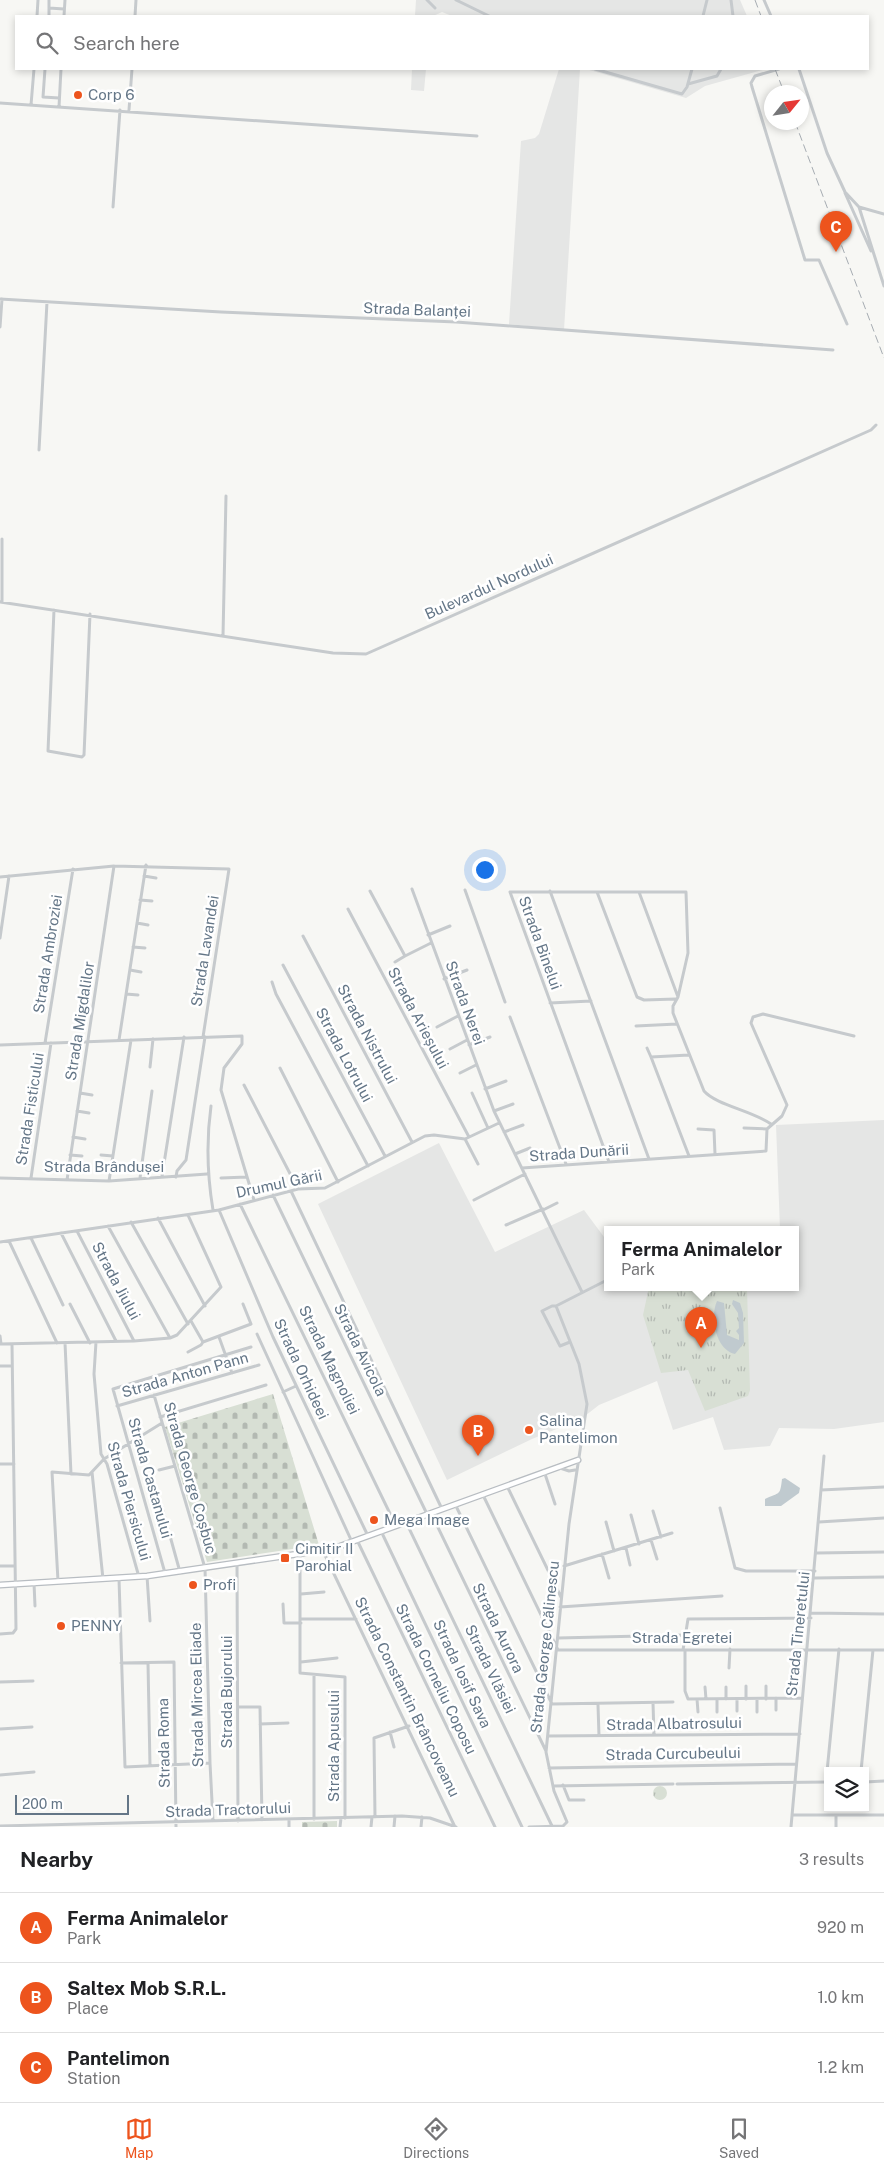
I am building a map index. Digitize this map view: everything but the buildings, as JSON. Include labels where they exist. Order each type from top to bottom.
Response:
[{"type":"street","points":[[37,15],[38,0]]},
{"type":"street","points":[[49,15],[50,0]]},
{"type":"street","points":[[64,15],[65,0]]},
{"type":"street","points":[[135,15],[136,0]]},
{"type":"street","points":[[427,0],[435,8]]},
{"type":"street","points":[[703,15],[707,0]]},
{"type":"street","points":[[731,0],[733,15]]},
{"type":"street","points":[[764,0],[771,15]]},
{"type":"street","points":[[456,1],[487,15]]},
{"type":"street","points":[[49,8],[64,9]]},
{"type":"street","points":[[31,105],[34,70]]},
{"type":"street","points":[[45,70],[44,97],[60,98]]},
{"type":"street","points":[[59,107],[61,70]]},
{"type":"street","points":[[129,110],[132,70]]},
{"type":"street","points":[[598,70],[682,94],[688,84],[692,70]]},
{"type":"street","points":[[688,84],[717,76],[720,70]]},
{"type":"street","points":[[776,70],[756,76],[751,82],[752,87],[805,260],[819,260],[847,324]]},
{"type":"street","points":[[799,70],[826,153],[874,254]]},
{"type":"street","points":[[0,103],[129,110],[477,136]]},
{"type":"street","points":[[112,207],[120,110]]},
{"type":"street","points":[[845,192],[860,207],[884,286]]},
{"type":"street","points":[[860,207],[884,214]]},
{"type":"street","points":[[879,272],[884,269]]},
{"type":"street","points":[[0,327],[1,299]]},
{"type":"street","name":"Strada Balanței","points":[[1,299],[461,322],[833,350]]},
{"type":"street","points":[[39,450],[47,302]]},
{"type":"street","name":"Bulevardul Nordului","points":[[1,602],[90,614],[333,653],[354,655],[374,652],[871,430],[876,425]]},
{"type":"street","points":[[223,636],[226,496]]},
{"type":"street","points":[[1,602],[2,539]]},
{"type":"street","points":[[54,610],[48,751],[82,757],[84,755],[90,614]]},
{"type":"street","points":[[0,877],[73,869],[146,865],[119,1040]]},
{"type":"street","name":"Strada Lavandei","points":[[146,865],[229,869],[187,1156],[185,1164],[177,1171],[176,1178]]},
{"type":"street","name":"Strada Migdalilor","points":[[66,1180],[114,866]]},
{"type":"street","name":"Strada Ambroziei","points":[[45,1043],[73,869]]},
{"type":"street","points":[[0,938],[9,876]]},
{"type":"street","points":[[144,876],[156,878]]},
{"type":"street","name":"Strada Nerei","points":[[412,889],[499,1123]]},
{"type":"street","points":[[465,890],[505,1002]]},
{"type":"street","points":[[370,891],[405,956]]},
{"type":"street","points":[[550,891],[686,892],[688,953],[677,998],[672,1009],[677,1024],[706,1094],[758,1115],[771,1124]]},
{"type":"street","name":"Strada Binelui","points":[[609,1162],[510,892],[550,891],[649,1159]]},
{"type":"street","points":[[597,892],[637,997],[644,1000],[677,998]]},
{"type":"street","points":[[639,892],[677,998]]},
{"type":"street","points":[[140,900],[152,901]]},
{"type":"street","name":"Strada Arieșului","points":[[348,909],[467,1138],[478,1164]]},
{"type":"street","points":[[137,923],[148,925]]},
{"type":"street","points":[[428,934],[450,926]]},
{"type":"street","name":"Strada Nistrului","points":[[303,936],[412,1142]]},
{"type":"street","points":[[395,962],[431,943]]},
{"type":"street","points":[[133,947],[145,948]]},
{"type":"street","name":"Strada Lotrului","points":[[283,965],[385,1156]]},
{"type":"street","points":[[130,970],[141,972]]},
{"type":"street","points":[[444,979],[467,970]]},
{"type":"street","points":[[272,982],[368,1166]]},
{"type":"street","points":[[126,994],[138,996]]},
{"type":"street","points":[[550,1002],[590,1001]]},
{"type":"street","points":[[744,1128],[767,1129],[782,1116],[787,1105],[754,1030],[753,1017],[763,1014],[854,1036]]},
{"type":"street","points":[[436,1027],[458,1016]]},
{"type":"street","points":[[510,1017],[566,1164]]},
{"type":"street","points":[[636,1026],[677,1024]]},
{"type":"street","points":[[162,1176],[184,1037]]},
{"type":"street","points":[[0,1045],[184,1037],[242,1037],[242,1044],[224,1068],[221,1090],[254,1200]]},
{"type":"street","points":[[469,1045],[490,1037]]},
{"type":"street","points":[[150,1067],[153,1039]]},
{"type":"street","points":[[109,1181],[131,1040]]},
{"type":"street","points":[[450,1049],[467,1040]]},
{"type":"street","name":"Strada Fisticului","points":[[31,1178],[51,1043]]},
{"type":"street","points":[[647,1048],[689,1156]]},
{"type":"street","points":[[651,1057],[689,1055]]},
{"type":"street","points":[[460,1073],[476,1065]]},
{"type":"street","points":[[280,1068],[338,1182]]},
{"type":"street","points":[[485,1089],[506,1081]]},
{"type":"street","points":[[244,1085],[298,1189]]},
{"type":"street","points":[[140,1178],[152,1091]]},
{"type":"street","points":[[472,1093],[488,1128]]},
{"type":"street","points":[[80,1094],[92,1095]]},
{"type":"street","points":[[494,1111],[513,1104]]},
{"type":"street","points":[[211,1106],[207,1133],[207,1174],[213,1210]]},
{"type":"street","points":[[77,1111],[89,1113]]},
{"type":"street","points":[[467,1138],[499,1123],[522,1168]]},
{"type":"street","points":[[504,1132],[523,1125]]},
{"type":"street","points":[[698,1129],[714,1130],[716,1154]]},
{"type":"street","name":"Strada Dunării","points":[[582,1292],[522,1168],[766,1151],[767,1129]]},
{"type":"street","name":"Drumul Gării","points":[[0,1242],[219,1210],[298,1189],[322,1189],[431,1134],[467,1138]]},
{"type":"street","points":[[73,1137],[85,1139]]},
{"type":"street","points":[[515,1154],[530,1148]]},
{"type":"street","points":[[70,1155],[82,1156]]},
{"type":"street","points":[[101,1155],[113,1156]]},
{"type":"street","name":"Strada Brândușei","points":[[0,1178],[109,1181],[162,1176],[176,1178],[207,1174]]},
{"type":"street","points":[[474,1200],[526,1174]]},
{"type":"street","points":[[221,1178],[247,1178]]},
{"type":"street","points":[[291,1191],[442,1509]]},
{"type":"street","name":"Strada Avicola","points":[[273,1195],[429,1513]]},
{"type":"street","points":[[506,1226],[556,1203]]},
{"type":"street","name":"Strada Magnoliei","points":[[240,1204],[396,1526]]},
{"type":"street","name":"Strada Orhideei","points":[[219,1210],[296,1386],[368,1536]]},
{"type":"street","points":[[0,1336],[1,1344],[12,1344],[116,1342],[170,1338],[177,1335],[221,1287],[188,1215]]},
{"type":"street","points":[[158,1218],[205,1306]]},
{"type":"street","points":[[131,1222],[188,1324]]},
{"type":"street","points":[[108,1226],[170,1338]]},
{"type":"street","name":"Strada Jiului","points":[[77,1231],[134,1341]]},
{"type":"street","points":[[61,1234],[116,1342]]},
{"type":"street","points":[[31,1238],[63,1305]]},
{"type":"street","points":[[9,1241],[57,1343]]},
{"type":"street","points":[[570,1342],[560,1346],[542,1311],[556,1306],[604,1281]]},
{"type":"street","points":[[70,1304],[90,1342]]},
{"type":"street","points":[[188,1352],[203,1342],[251,1324],[243,1304]]},
{"type":"street","name":"Strada George Călinescu","points":[[556,1306],[581,1372],[587,1404],[585,1426],[575,1470],[560,1607],[558,1650],[546,1752],[553,1786],[567,1822],[565,1825],[558,1826]]},
{"type":"street","points":[[191,1321],[203,1342]]},
{"type":"street","name":"Strada Corneliu Coposu","points":[[257,1334],[283,1392],[495,1827]]},
{"type":"street","points":[[219,1337],[232,1373]]},
{"type":"street","name":"Strada Piersicului","points":[[96,1342],[94,1374],[101,1454],[107,1464],[139,1577]]},
{"type":"street","points":[[65,1343],[71,1474]]},
{"type":"street","points":[[0,1634],[12,1634],[16,1631],[12,1344]]},
{"type":"street","points":[[225,1354],[251,1347]]},
{"type":"street","name":"Strada Castanului","points":[[166,1574],[113,1389],[225,1354]]},
{"type":"street","name":"Strada Anton Pann","points":[[117,1406],[259,1365]]},
{"type":"street","points":[[0,1366],[12,1366]]},
{"type":"street","points":[[160,1417],[266,1385]]},
{"type":"street","points":[[283,1392],[296,1386]]},
{"type":"street","name":"Strada George Coșbuc","points":[[154,1395],[205,1568]]},
{"type":"street","points":[[58,1582],[52,1472],[86,1475],[92,1472],[104,1459],[162,1423]]},
{"type":"street","name":"Strada Tineretului","points":[[791,1827],[815,1578],[824,1456]]},
{"type":"street","points":[[0,1585],[139,1577],[323,1551],[578,1460]]},
{"type":"street","points":[[0,1464],[14,1464]]},
{"type":"street","points":[[158,1470],[175,1466]]},
{"type":"street","points":[[557,1467],[569,1472],[575,1470]]},
{"type":"street","points":[[544,1471],[555,1504]]},
{"type":"street","points":[[92,1472],[103,1580]]},
{"type":"street","points":[[507,1485],[561,1598]]},
{"type":"street","points":[[821,1490],[884,1487]]},
{"type":"street","points":[[483,1494],[558,1650]]},
{"type":"street","points":[[455,1504],[552,1704],[598,1705],[673,1702]]},
{"type":"street","points":[[162,1507],[180,1572]]},
{"type":"street","points":[[720,1508],[731,1556],[736,1568],[746,1571],[815,1571]]},
{"type":"street","points":[[653,1511],[661,1537]]},
{"type":"street","name":"Strada Aurora","points":[[429,1513],[546,1752]]},
{"type":"street","points":[[630,1515],[639,1544]]},
{"type":"street","points":[[819,1522],[884,1518]]},
{"type":"street","name":"Strada Vlăsiei","points":[[406,1522],[552,1826]]},
{"type":"street","points":[[606,1522],[614,1551]]},
{"type":"street","name":"Strada Iosif Sava","points":[[381,1531],[522,1827]]},
{"type":"street","points":[[564,1566],[672,1533]]},
{"type":"street","points":[[651,1540],[657,1558]]},
{"type":"street","points":[[626,1548],[630,1565]]},
{"type":"street","name":"Strada Constantin Brâncoveanu","points":[[323,1551],[409,1726],[455,1827]]},
{"type":"street","points":[[817,1553],[884,1552]]},
{"type":"street","points":[[300,1554],[301,1675],[314,1676],[314,1819]]},
{"type":"street","points":[[602,1554],[609,1578]]},
{"type":"street","name":"Strada Bujorului","points":[[237,1563],[238,1821]]},
{"type":"street","points":[[0,1566],[16,1566]]},
{"type":"street","name":"Strada Mircea Eliade","points":[[205,1568],[213,1821]]},
{"type":"street","points":[[147,1576],[150,1621]]},
{"type":"street","points":[[815,1578],[884,1577]]},
{"type":"street","points":[[119,1579],[125,1767],[210,1762]]},
{"type":"street","points":[[34,1584],[34,1606]]},
{"type":"street","points":[[301,1594],[324,1592]]},
{"type":"street","points":[[560,1607],[722,1596]]},
{"type":"street","points":[[283,1604],[284,1623],[356,1619]]},
{"type":"street","points":[[802,1698],[688,1699],[685,1694],[684,1650],[684,1635],[687,1621],[691,1619],[884,1614]]},
{"type":"street","points":[[558,1638],[684,1635]]},
{"type":"street","name":"Strada Egretei","points":[[558,1650],[808,1648],[884,1650]]},
{"type":"street","points":[[729,1668],[730,1649]]},
{"type":"street","points":[[828,1767],[839,1649]]},
{"type":"street","points":[[861,1767],[873,1650]]},
{"type":"street","points":[[301,1662],[337,1658]]},
{"type":"street","name":"Strada Roma","points":[[148,1663],[174,1662],[176,1825]]},
{"type":"street","points":[[121,1663],[148,1663],[150,1766]]},
{"type":"street","name":"Strada Apusului","points":[[314,1676],[345,1676],[343,1818],[340,1827]]},
{"type":"street","points":[[0,1682],[33,1681]]},
{"type":"street","points":[[746,1686],[746,1699]]},
{"type":"street","points":[[766,1686],[766,1698]]},
{"type":"street","points":[[705,1687],[706,1699]]},
{"type":"street","points":[[726,1687],[726,1699]]},
{"type":"street","points":[[776,1698],[776,1710]]},
{"type":"street","points":[[697,1699],[698,1712]]},
{"type":"street","points":[[717,1699],[717,1712]]},
{"type":"street","points":[[737,1699],[737,1711]]},
{"type":"street","points":[[757,1699],[757,1712]]},
{"type":"street","points":[[653,1703],[654,1734]]},
{"type":"street","points":[[598,1705],[599,1736]]},
{"type":"street","points":[[239,1707],[260,1706],[262,1820]]},
{"type":"street","points":[[260,1724],[288,1723]]},
{"type":"street","points":[[371,1827],[374,1817],[374,1738],[409,1726]]},
{"type":"street","points":[[0,1729],[32,1727]]},
{"type":"street","points":[[390,1732],[394,1747]]},
{"type":"street","name":"Strada Albatrosului","points":[[548,1736],[800,1734]]},
{"type":"street","name":"Strada Curcubeului","points":[[549,1768],[796,1764]]},
{"type":"street","points":[[0,1775],[34,1772]]},
{"type":"street","points":[[869,1782],[884,1781]]},
{"type":"street","points":[[553,1786],[824,1782]]},
{"type":"street","points":[[563,1785],[569,1800],[584,1800]]},
{"type":"street","points":[[793,1815],[884,1815]]},
{"type":"street","points":[[836,1815],[836,1827]]},
{"type":"street","points":[[394,1827],[395,1816]]},
{"type":"street","name":"Strada Tractorului","points":[[0,1826],[176,1825],[213,1821],[395,1816],[422,1817],[455,1827]]},
{"type":"street","points":[[421,1827],[422,1817]]},
{"type":"street","points":[[256,1820],[256,1827]]},
{"type":"street","points":[[289,1820],[289,1827]]},
{"type":"street","points":[[225,1827],[226,1821]]},
{"type":"street","points":[[441,1827],[442,1822]]},
{"type":"street","points":[[529,1827],[558,1826]]},
{"type":"shaded area","points":[[416,0],[740,0],[747,15],[450,15],[442,12],[435,15],[415,15]]},
{"type":"shaded area","points":[[412,70],[426,70],[424,91],[411,90]]},
{"type":"shaded area","points":[[559,70],[580,70],[564,330],[509,324],[521,141],[535,138],[539,134]]},
{"type":"shaded area","points":[[589,70],[762,70],[705,86],[686,98]]},
{"type":"shaded area","points":[[884,1120],[884,1422],[834,1429],[779,1428],[770,1446],[724,1450],[713,1417],[673,1430],[657,1381],[599,1405],[581,1419],[532,1439],[447,1480],[318,1204],[439,1143],[495,1252],[584,1210],[604,1237],[604,1291],[799,1291],[799,1226],[780,1226],[776,1125]]},
{"type":"shaded area","points":[[733,1300],[740,1303],[743,1313],[744,1343],[735,1354],[723,1346],[714,1323],[717,1301],[724,1303],[727,1335],[739,1340],[739,1335],[736,1331],[739,1328],[738,1313],[732,1304]]},
{"type":"shaded area","points":[[785,1478],[800,1488],[799,1493],[781,1506],[765,1506],[765,1499],[778,1493],[781,1488],[782,1479]]},
{"type":"green space","points":[[648,1291],[747,1291],[750,1390],[748,1396],[705,1411],[688,1370],[661,1373],[643,1315]]},
{"type":"green space","points":[[273,1394],[319,1545],[207,1562],[165,1427]]},
{"type":"green space","points":[[660,1786],[665,1788],[667,1793],[665,1798],[660,1800],[655,1798],[653,1793],[655,1788]]},
{"type":"green space","points":[[337,1821],[337,1827],[302,1827],[302,1822]]},
{"type":"railway","points":[[755,0],[761,15]]},
{"type":"railway","points":[[775,70],[781,85]]},
{"type":"railway","points":[[798,130],[884,358]]},
{"type":"place","name":"Corp 6","points":[[78,95]]},
{"type":"place","name":"Pantelimon","points":[[836,252]]},
{"type":"place","name":"Ferma Animalelor","points":[[701,1348]]},
{"type":"place","name":"Salina Pantelimon","points":[[529,1430]]},
{"type":"place","name":"Saltex Mob S.R.L.","points":[[478,1456]]},
{"type":"place","name":"Mega Image","points":[[374,1520]]},
{"type":"place","name":"Cimitir II Parohial","points":[[285,1558]]},
{"type":"place","name":"Profi","points":[[193,1585]]},
{"type":"place","name":"PENNY","points":[[61,1626]]}]
